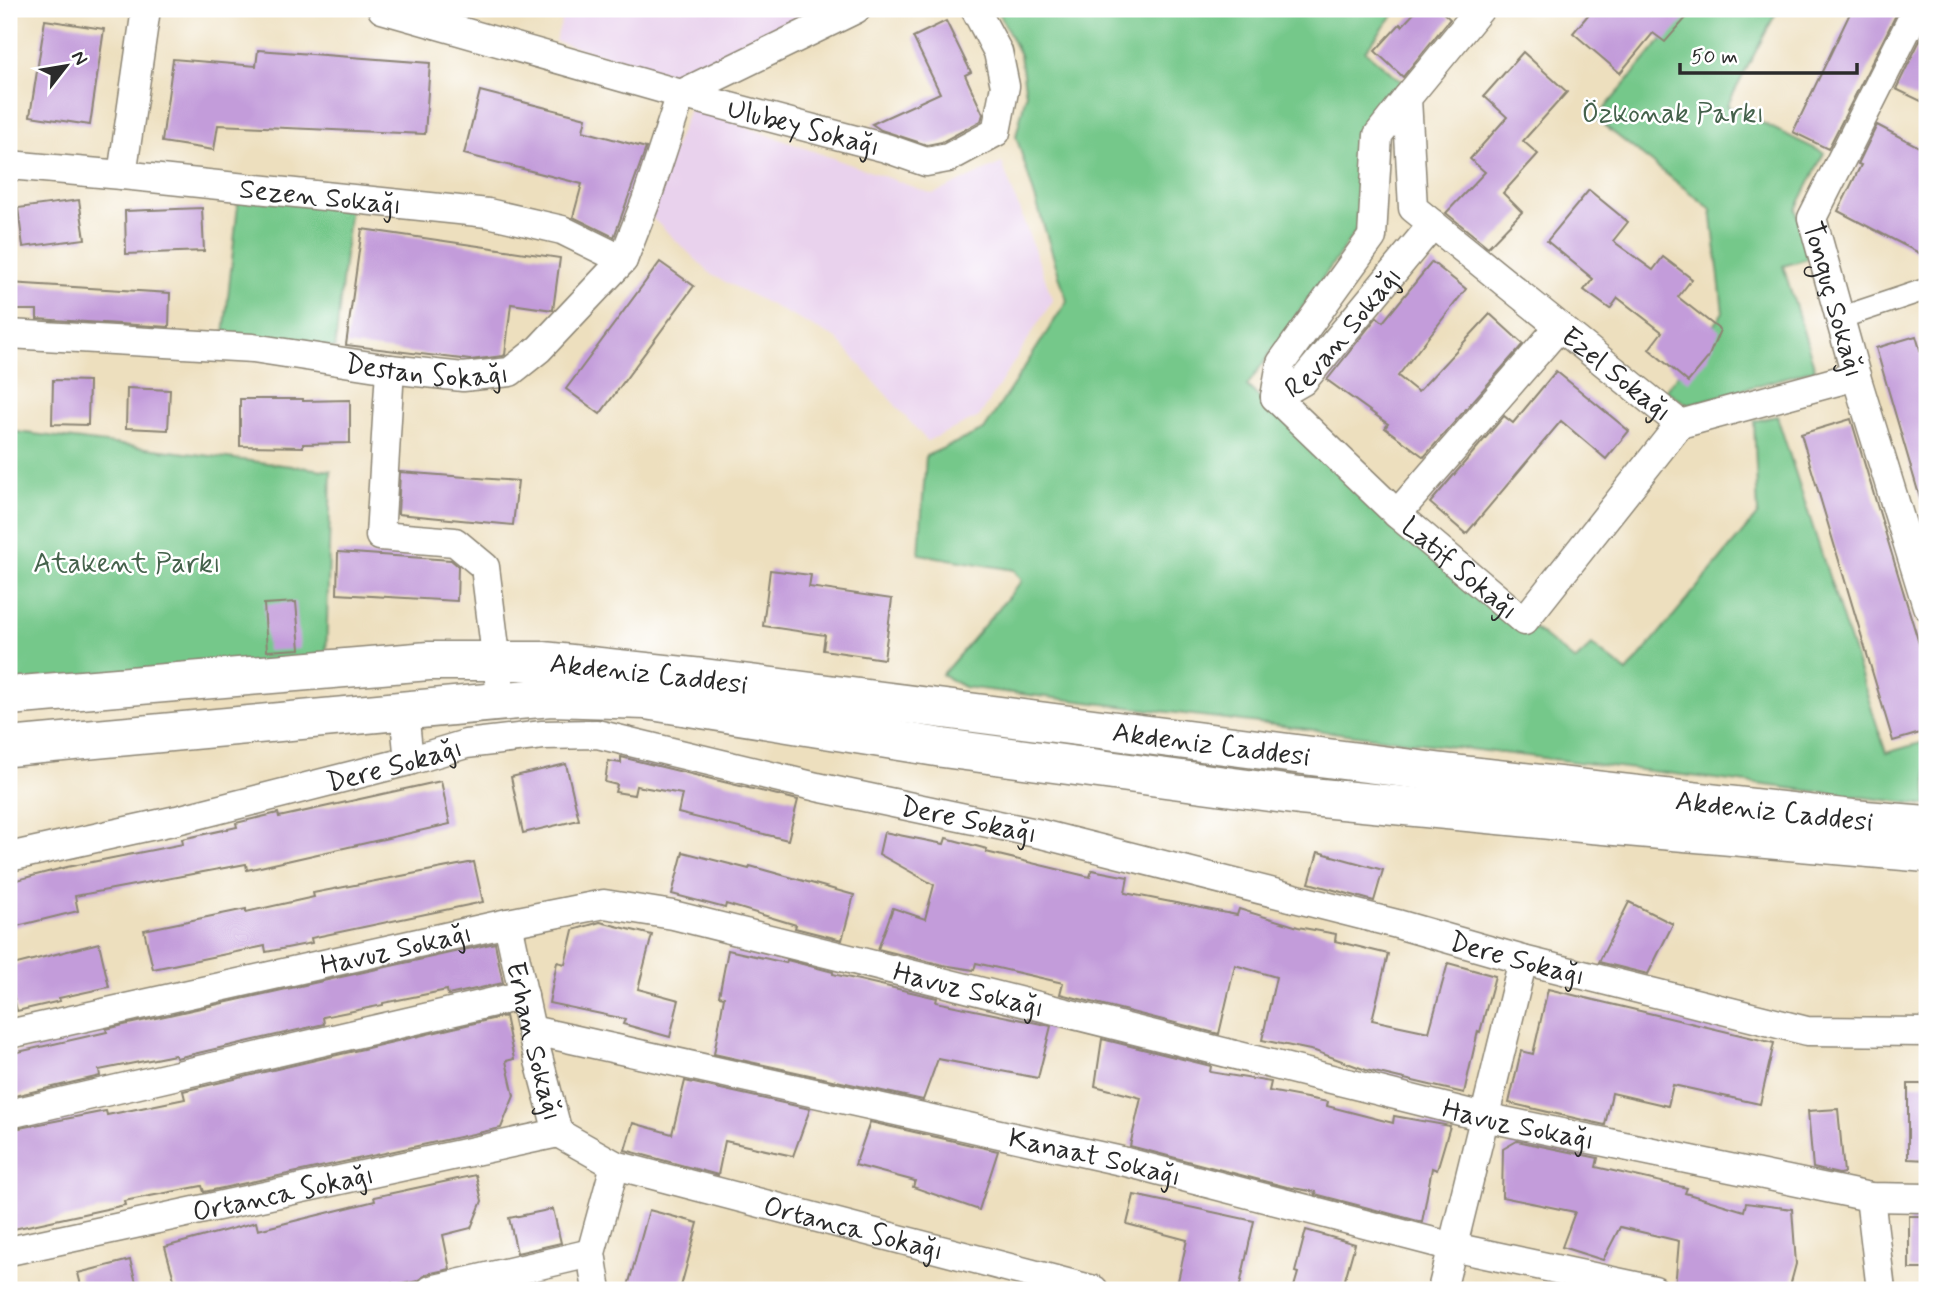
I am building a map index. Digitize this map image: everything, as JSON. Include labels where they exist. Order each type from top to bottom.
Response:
[{"type":"main road","name":"Akdeniz Caddesi","points":[[9,696],[416,662],[542,661],[702,678],[1436,772],[1927,825]]},
{"type":"main road","name":"Akdeniz Caddesi","points":[[9,747],[551,697],[646,701],[943,748],[1300,796],[1927,853]]},
{"type":"street","points":[[122,175],[146,9]]},
{"type":"street","name":"Ulubey Sokağı","points":[[383,9],[681,94],[886,148],[926,162],[947,158],[996,132],[1005,86],[998,52],[975,9]]},
{"type":"street","points":[[681,94],[856,9]]},
{"type":"street","name":"Revan Sokağı","points":[[1275,397],[1281,363],[1372,237],[1378,135],[1479,9]]},
{"type":"street","name":"Tonguç Sokağı","points":[[1917,9],[1812,218],[1856,376],[1921,561],[1927,606]]},
{"type":"street","name":"Destan Sokağı","points":[[9,334],[253,348],[463,377],[510,372],[539,349],[623,260],[646,201],[681,94]]},
{"type":"street","points":[[1407,99],[1423,216]]},
{"type":"street","name":"Sezen Sokağı","points":[[9,165],[488,213],[562,230],[623,260]]},
{"type":"street","name":"Revan Sokağı","points":[[1275,397],[1303,381],[1423,216]]},
{"type":"street","name":"Ezel Sokağı","points":[[1423,216],[1680,424],[1856,376]]},
{"type":"street","points":[[1840,318],[1927,289]]},
{"type":"street","points":[[1397,514],[1559,327]]},
{"type":"street","points":[[390,369],[380,536],[455,542],[485,567],[500,702]]},
{"type":"street","name":"Latif Sokağı","points":[[1275,397],[1397,514],[1524,621],[1680,424]]},
{"type":"street","points":[[404,711],[409,761]]},
{"type":"street","name":"Dere Sokağı","points":[[9,858],[177,820],[466,744],[543,735],[597,734],[817,787],[1041,834],[1807,1031],[1927,1032]]},
{"type":"street","name":"Havuz Sokağı","points":[[9,1034],[604,904],[673,915],[1484,1117],[1870,1197],[1927,1198]]},
{"type":"street","name":"Erhan Sokağı","points":[[508,923],[531,1030],[558,1133],[615,1165]]},
{"type":"street","points":[[1442,1290],[1523,960]]},
{"type":"street","points":[[9,1114],[524,995]]},
{"type":"street","name":"Kanaat Sokağı","points":[[531,1030],[1126,1162],[1453,1247],[1654,1290]]},
{"type":"street","name":"Ortanca Sokağı","points":[[9,1251],[558,1133]]},
{"type":"street","points":[[597,1290],[592,1253],[615,1165]]},
{"type":"street","name":"Ortanca Sokağı","points":[[615,1165],[1094,1290]]},
{"type":"street","points":[[1870,1197],[1881,1290]]},
{"type":"street","points":[[431,1290],[592,1253]]},
{"type":"shaded area","points":[[566,9],[827,9],[682,78],[555,41]]},
{"type":"shaded area","points":[[690,107],[933,194],[1002,163],[1053,300],[979,417],[927,441],[837,339],[712,275],[648,214]]},
{"type":"green space","points":[[997,9],[1398,9],[1365,51],[1406,85],[1364,139],[1360,225],[1247,386],[1466,591],[1535,629],[1575,661],[1592,645],[1627,672],[1758,514],[1754,421],[1777,416],[1886,753],[1927,741],[1927,805],[964,687],[942,675],[1022,581],[1014,570],[919,554],[926,456],[984,430],[1067,301],[1016,136],[1026,94],[1020,55]]},
{"type":"green space","name":"Özkonak Parkı","points":[[1687,9],[1778,9],[1727,106],[1824,153],[1796,209],[1808,259],[1783,266],[1815,369],[1688,405],[1666,390],[1723,312],[1711,209],[1596,119]]},
{"type":"green space","points":[[239,195],[350,207],[335,348],[224,335]]},
{"type":"green space","name":"Atakent Parkı","points":[[9,431],[331,471],[326,662],[9,689]]},
{"type":"building","points":[[1418,9],[1439,9],[1450,19],[1403,77],[1375,51]]},
{"type":"building","points":[[1593,9],[1694,9],[1665,42],[1653,33],[1620,73],[1573,33]]},
{"type":"building","points":[[1852,9],[1899,9],[1828,149],[1793,132]]},
{"type":"building","points":[[45,20],[104,29],[90,125],[30,116]]},
{"type":"building","points":[[946,21],[971,72],[965,75],[983,114],[981,121],[942,142],[927,145],[881,130],[872,124],[940,93],[913,37]]},
{"type":"building","points":[[1927,26],[1927,104],[1896,89]]},
{"type":"building","points":[[258,50],[430,63],[425,134],[218,125],[214,150],[162,142],[173,59],[256,66]]},
{"type":"building","points":[[1523,52],[1567,92],[1523,141],[1538,154],[1503,193],[1522,212],[1488,247],[1446,213],[1485,172],[1470,159],[1507,117],[1484,96]]},
{"type":"building","points":[[480,91],[586,118],[583,131],[646,148],[614,237],[573,217],[582,184],[464,154]]},
{"type":"building","points":[[1877,125],[1927,151],[1927,257],[1838,211]]},
{"type":"building","points":[[1589,190],[1628,222],[1613,241],[1653,270],[1663,257],[1692,279],[1678,297],[1720,330],[1708,358],[1688,382],[1649,349],[1662,332],[1618,298],[1610,309],[1584,290],[1593,279],[1547,241]]},
{"type":"building","points":[[79,200],[85,239],[23,247],[18,208]]},
{"type":"building","points":[[202,208],[204,251],[126,254],[125,211]]},
{"type":"building","points":[[362,229],[560,258],[553,310],[511,304],[503,356],[470,360],[346,345]]},
{"type":"building","points":[[660,262],[694,286],[600,414],[566,389]]},
{"type":"building","points":[[1432,262],[1466,289],[1398,376],[1418,392],[1490,314],[1523,344],[1424,457],[1385,428],[1388,424],[1327,380],[1377,317],[1383,322]]},
{"type":"building","points":[[9,283],[170,293],[169,327],[37,319],[37,310],[9,310]]},
{"type":"building","points":[[1916,336],[1927,373],[1927,504],[1922,505],[1876,348]]},
{"type":"building","points":[[1556,371],[1629,431],[1606,459],[1561,421],[1466,534],[1430,503],[1504,416],[1513,423]]},
{"type":"building","points":[[53,380],[89,381],[88,425],[52,424]]},
{"type":"building","points":[[127,388],[170,390],[168,430],[126,428]]},
{"type":"building","points":[[240,399],[350,400],[350,443],[303,444],[303,447],[240,446]]},
{"type":"building","points":[[1851,419],[1927,670],[1927,731],[1893,741],[1801,434]]},
{"type":"building","points":[[400,472],[518,481],[513,525],[398,514]]},
{"type":"building","points":[[338,552],[451,560],[458,566],[457,601],[337,594]]},
{"type":"building","points":[[770,570],[811,575],[809,587],[892,599],[884,659],[823,650],[825,635],[763,626]]},
{"type":"building","points":[[296,602],[300,649],[267,651],[264,604]]},
{"type":"building","points":[[621,757],[798,800],[788,840],[678,813],[682,794],[636,786],[634,795],[615,792],[617,785],[605,782],[608,761],[621,763]]},
{"type":"building","points":[[566,764],[579,820],[523,833],[511,777]]},
{"type":"building","points":[[441,781],[450,824],[247,870],[246,864],[75,896],[78,911],[9,928],[9,882],[67,867],[183,844],[182,839],[237,827],[236,823],[278,813],[279,817]]},
{"type":"building","points":[[884,832],[944,844],[946,838],[987,849],[986,852],[1090,877],[1092,870],[1128,877],[1125,893],[1237,915],[1239,909],[1298,927],[1336,934],[1335,941],[1388,954],[1372,1020],[1429,1032],[1448,963],[1495,976],[1480,1032],[1478,1031],[1464,1093],[1366,1070],[1315,1051],[1262,1040],[1276,977],[1235,965],[1219,1034],[1060,994],[1063,983],[976,963],[974,970],[943,965],[878,949],[893,908],[925,919],[934,885],[879,854]]},
{"type":"building","points":[[683,852],[749,869],[750,866],[854,895],[842,940],[795,928],[796,925],[726,904],[725,908],[672,894]]},
{"type":"building","points":[[1318,852],[1383,870],[1374,901],[1309,883]]},
{"type":"building","points":[[474,862],[483,902],[311,938],[312,943],[266,952],[265,946],[153,969],[144,930],[246,909],[246,912],[314,897],[313,893]]},
{"type":"building","points":[[1629,902],[1673,924],[1648,974],[1599,962]]},
{"type":"building","points":[[600,922],[652,935],[638,989],[679,1000],[670,1037],[623,1024],[625,1019],[549,1003],[557,962],[565,964],[573,930]]},
{"type":"building","points":[[99,943],[109,987],[17,1011],[9,966]]},
{"type":"building","points":[[495,943],[503,983],[448,995],[447,990],[383,1003],[323,1017],[324,1024],[176,1058],[175,1055],[99,1070],[100,1076],[10,1097],[9,1054],[107,1032],[106,1029]]},
{"type":"building","points":[[728,950],[786,963],[787,960],[833,974],[937,998],[936,1002],[1051,1026],[1038,1078],[938,1059],[923,1100],[714,1054],[724,997],[719,996]]},
{"type":"building","points":[[1548,989],[1774,1043],[1760,1104],[1673,1085],[1668,1106],[1612,1093],[1605,1125],[1509,1103],[1521,1051],[1533,1054]]},
{"type":"building","points":[[505,1016],[514,1059],[506,1061],[514,1096],[501,1128],[204,1192],[202,1186],[124,1201],[125,1205],[9,1230],[9,1130],[106,1111],[107,1115],[185,1099],[183,1091]]},
{"type":"building","points":[[1102,1039],[1211,1066],[1210,1072],[1271,1082],[1269,1091],[1328,1102],[1327,1106],[1393,1123],[1394,1116],[1450,1126],[1437,1170],[1432,1168],[1422,1222],[1315,1194],[1316,1192],[1287,1187],[1130,1146],[1141,1098],[1095,1086]]},
{"type":"building","points":[[685,1081],[810,1109],[793,1156],[725,1141],[718,1175],[625,1150],[633,1123],[672,1134]]},
{"type":"building","points":[[1908,1084],[1927,1084],[1927,1160],[1908,1159]]},
{"type":"building","points":[[1838,1109],[1844,1173],[1839,1174],[1813,1168],[1808,1111]]},
{"type":"building","points":[[870,1122],[998,1151],[979,1210],[913,1187],[915,1181],[855,1165]]},
{"type":"building","points":[[1517,1141],[1598,1158],[1596,1167],[1687,1188],[1685,1193],[1744,1211],[1746,1203],[1792,1209],[1796,1264],[1789,1290],[1675,1288],[1679,1241],[1620,1227],[1603,1260],[1562,1247],[1575,1212],[1502,1197],[1503,1149]]},
{"type":"building","points":[[476,1175],[482,1201],[471,1228],[443,1235],[450,1269],[427,1274],[418,1281],[393,1286],[392,1283],[362,1290],[177,1290],[165,1247],[256,1222],[258,1230],[375,1201],[374,1197]]},
{"type":"building","points":[[1134,1195],[1254,1221],[1239,1290],[1176,1290],[1187,1240],[1127,1224]]},
{"type":"building","points":[[553,1209],[561,1243],[517,1253],[509,1218]]},
{"type":"building","points":[[649,1210],[698,1223],[680,1290],[627,1290]]},
{"type":"building","points":[[1909,1216],[1927,1216],[1927,1269],[1909,1269]]},
{"type":"building","points":[[1306,1230],[1355,1244],[1342,1290],[1293,1290]]},
{"type":"building","points":[[130,1260],[138,1290],[82,1290],[78,1273]]}]
